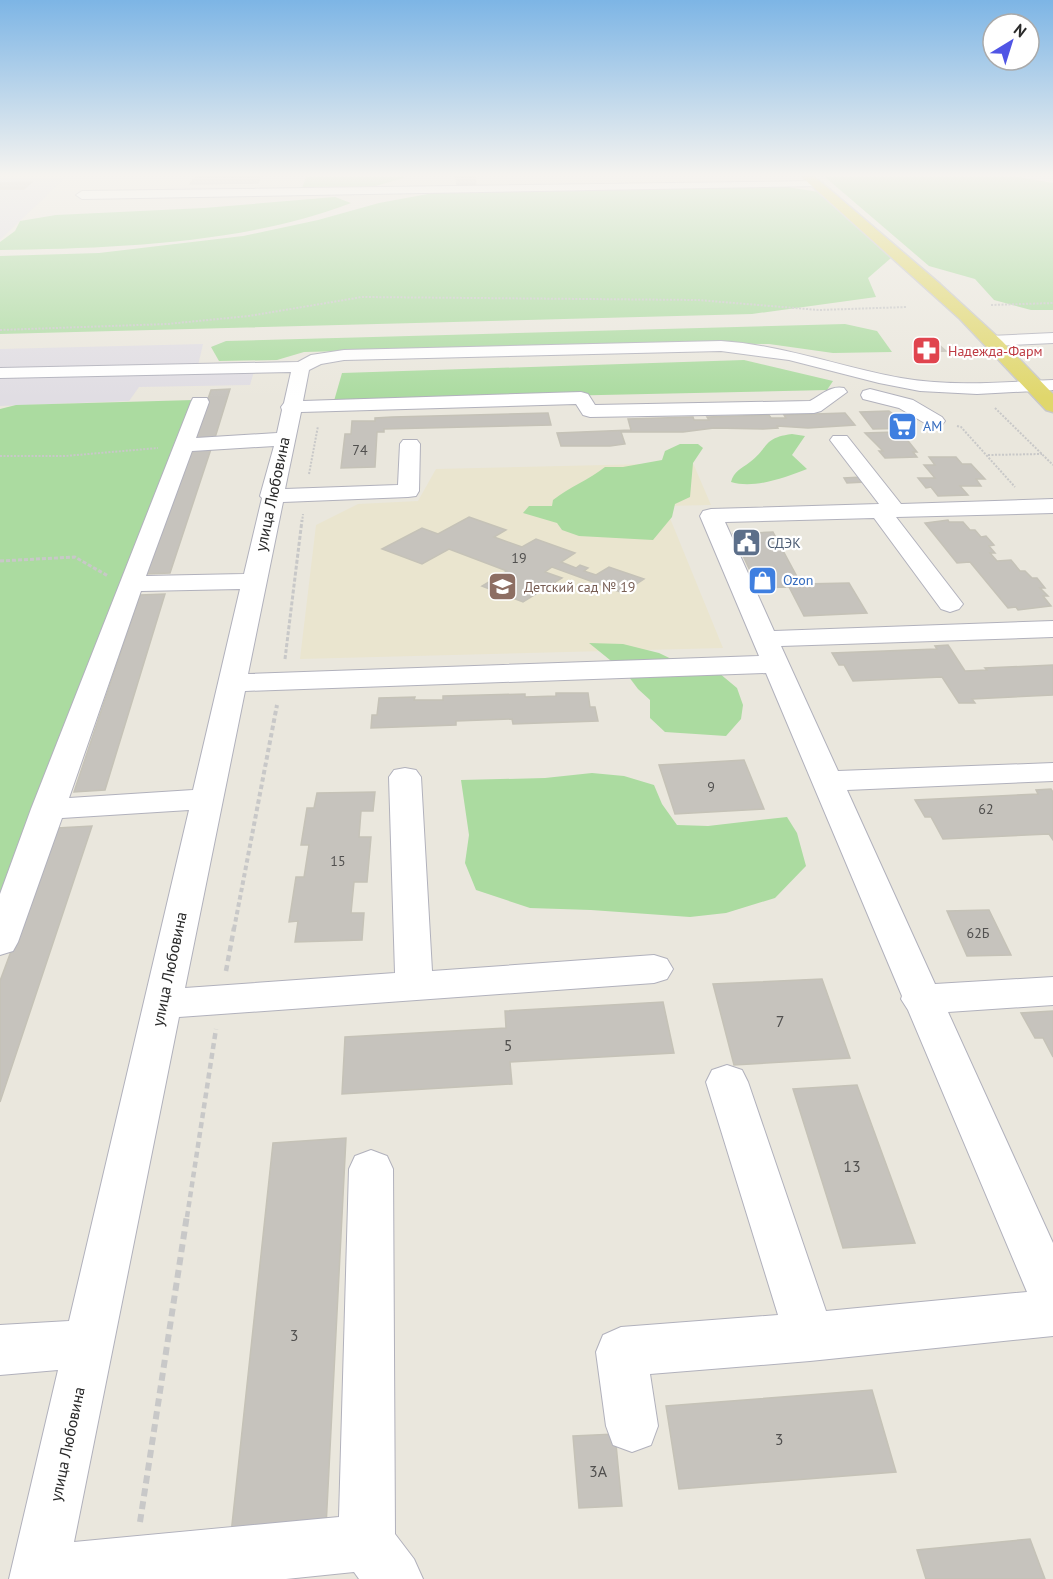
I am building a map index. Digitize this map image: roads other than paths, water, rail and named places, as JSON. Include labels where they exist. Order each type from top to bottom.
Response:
[{"type":"main road","points":[[892,251],[948,300],[991,342],[1044,385],[1053,406]]},
{"type":"street","points":[[991,342],[1053,338]]},
{"type":"street","points":[[183,445],[297,394],[328,356],[352,354],[738,346],[780,352],[922,386],[968,388],[1044,385]]},
{"type":"street","points":[[0,373],[297,394],[581,398],[590,411],[814,407],[838,392],[885,398],[917,408],[935,421]]},
{"type":"street","points":[[0,942],[47,809],[183,445],[200,392]]},
{"type":"street","name":"улица Любовина","points":[[38,1576],[253,580],[289,495],[297,394]]},
{"type":"street","points":[[840,440],[950,604]]},
{"type":"street","points":[[289,495],[408,491],[410,444]]},
{"type":"street","points":[[1043,506],[711,516],[920,999],[1053,1297]]},
{"type":"street","points":[[131,584],[253,580]]},
{"type":"street","points":[[231,683],[770,651],[1053,628]]},
{"type":"street","points":[[826,781],[1053,772]]},
{"type":"street","points":[[405,777],[414,986]]},
{"type":"street","points":[[47,809],[206,799]]},
{"type":"street","points":[[162,1004],[654,969]]},
{"type":"street","points":[[920,999],[1053,991]]},
{"type":"street","points":[[727,1082],[810,1337]]},
{"type":"street","points":[[38,1576],[134,1564],[381,1561],[371,1169]]},
{"type":"street","points":[[632,1426],[621,1352],[810,1337],[1053,1313]]},
{"type":"street","points":[[0,1350],[88,1344]]},
{"type":"place","name":"Надежда-Фарм","points":[[927,351]]},
{"type":"place","name":"АМ","points":[[902,426]]},
{"type":"place","name":"СДЭК","points":[[746,543]]},
{"type":"place","name":"Ozon","points":[[762,580]]},
{"type":"place","name":"Детский сад № 19","points":[[503,587]]}]
